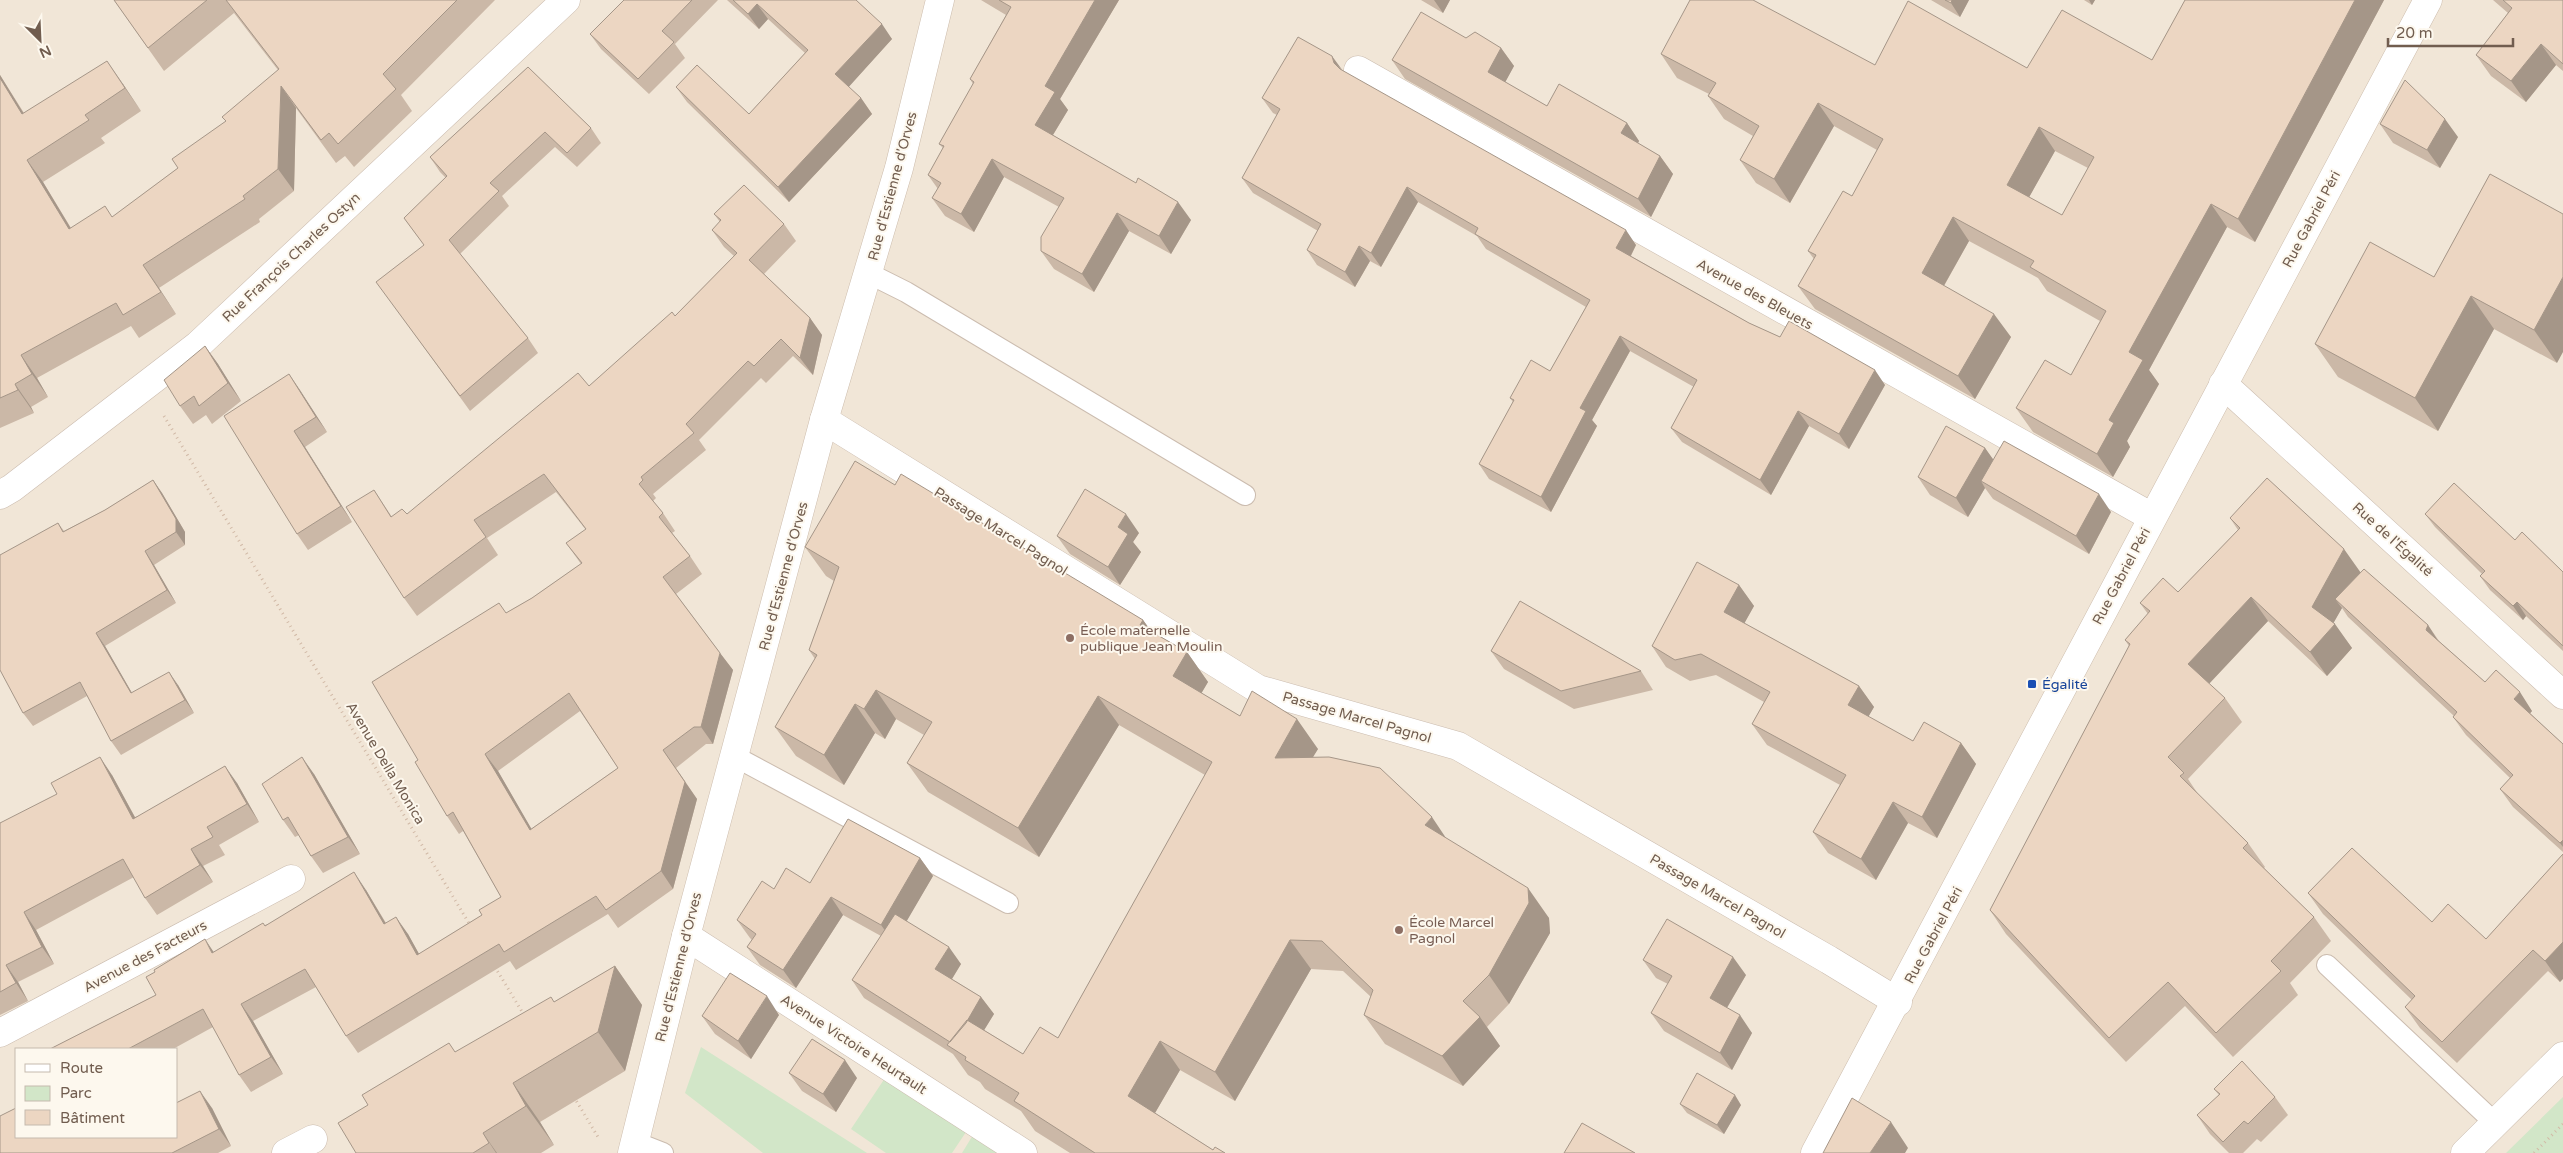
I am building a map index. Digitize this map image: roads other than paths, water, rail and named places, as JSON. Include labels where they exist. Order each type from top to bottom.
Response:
[{"type":"street","name":"Rue François Charles Ostyn","points":[[0,495],[198,344],[566,0]]},
{"type":"street","name":"Rue d'Estienne d'Orves","points":[[634,1148],[686,936],[824,420],[899,168],[940,0]]},
{"type":"street","name":"Rue Gabriel Péri","points":[[1815,1153],[1898,1002],[2152,517],[2428,0]]},
{"type":"street","name":"Avenue des Bleuets","points":[[1358,70],[2152,517]]},
{"type":"street","name":"Rue de l'Égalité","points":[[2223,384],[2563,695]]},
{"type":"street","name":"Passage Marcel Pagnol","points":[[824,420],[1258,689],[1458,746],[1898,1002]]},
{"type":"street","name":"Avenue des Facteurs","points":[[0,1033],[291,878]]},
{"type":"street","name":"Avenue Victoire Heurtault","points":[[686,936],[1023,1153]]},
{"type":"street","points":[[2465,1153],[2563,1056]]},
{"type":"street","points":[[286,1153],[314,1139]]},
{"type":"lane","points":[[868,273],[906,292],[1245,495]]},
{"type":"lane","points":[[734,756],[1008,903]]},
{"type":"lane","points":[[2327,965],[2495,1123]]},
{"type":"lane","points":[[634,1148],[663,1153]]},
{"type":"place","name":"École maternelle publique Jean Moulin","points":[[1070,638]]},
{"type":"place","name":"Égalité","points":[[2032,684]]},
{"type":"place","name":"École Marcel Pagnol","points":[[1399,930]]}]
